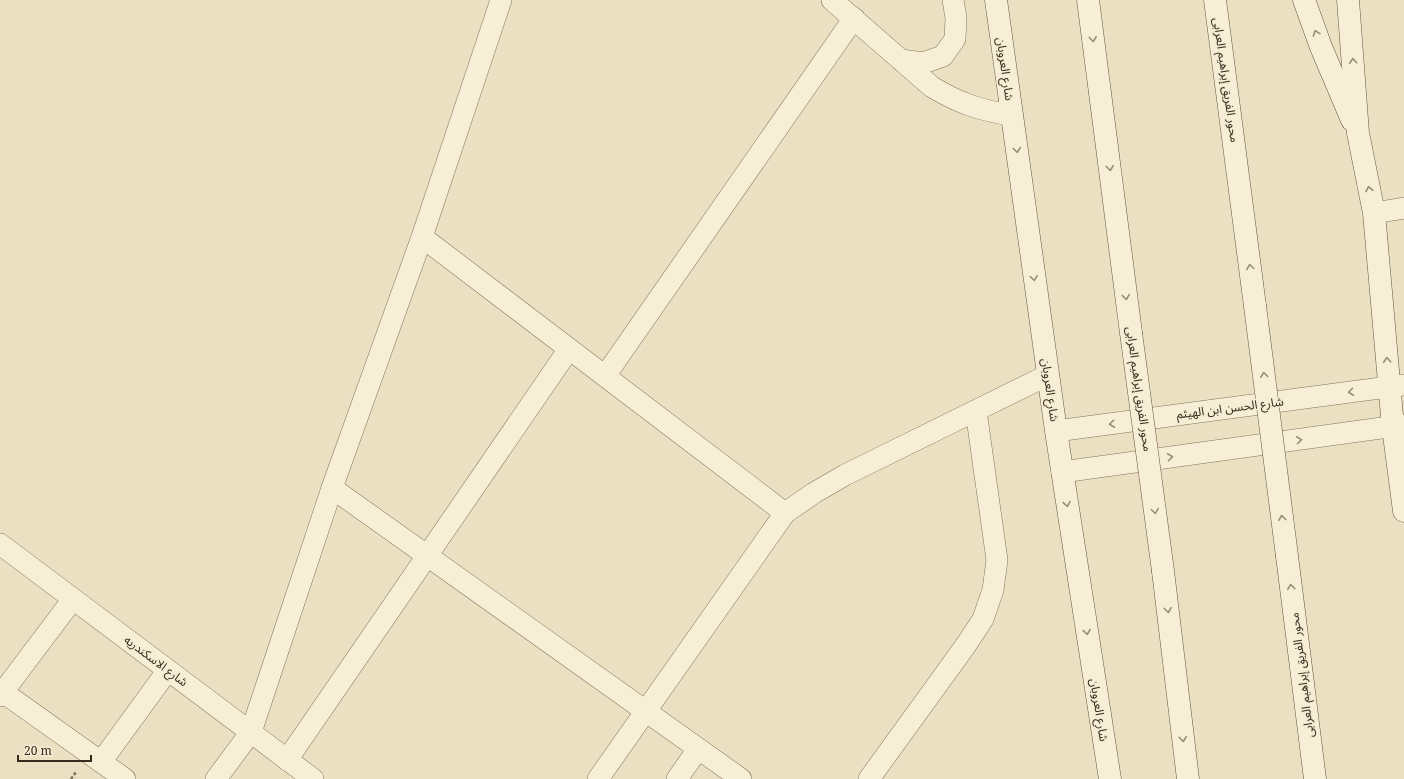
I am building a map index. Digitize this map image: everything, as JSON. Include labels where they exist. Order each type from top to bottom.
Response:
[{"type":"main road","name":"شارع العروبان","points":[[996,0],[1056,431],[1110,779]]},
{"type":"main road","name":"محور الفريق إبراهيم العرابى","points":[[1088,0],[1131,333],[1164,571],[1188,779]]},
{"type":"main road","name":"محور الفريق إبراهيم العرابى","points":[[1215,0],[1287,556],[1314,779]]},
{"type":"main road","points":[[1304,0],[1332,76],[1358,133]]},
{"type":"main road","points":[[1348,0],[1358,133],[1374,213],[1397,386],[1404,511]]},
{"type":"street","points":[[216,779],[251,732],[332,488],[422,237],[500,0]]},
{"type":"street","points":[[832,0],[932,87],[950,98],[968,106],[990,112],[1012,115]]},
{"type":"street","points":[[901,60],[923,63],[943,56],[955,39],[956,18],[953,0]]},
{"type":"street","points":[[605,376],[854,18]]},
{"type":"street","points":[[1374,213],[1404,208]]},
{"type":"street","points":[[422,237],[785,513]]},
{"type":"street","points":[[288,760],[569,349]]},
{"type":"street","points":[[598,779],[785,513],[814,493],[845,475],[1048,375]]},
{"type":"street","name":"شارع الحسن ابن الهيثم","points":[[1056,431],[1397,386]]},
{"type":"street","points":[[868,779],[966,645],[983,619],[993,590],[997,560],[976,411]]},
{"type":"street","points":[[1062,472],[1399,426]]},
{"type":"street","points":[[332,488],[741,779]]},
{"type":"street","name":"شارع الاسكندريه","points":[[0,544],[313,779]]},
{"type":"street","points":[[73,599],[1,693],[125,779]]},
{"type":"street","points":[[101,762],[168,670]]},
{"type":"street","points":[[676,779],[698,748]]}]
